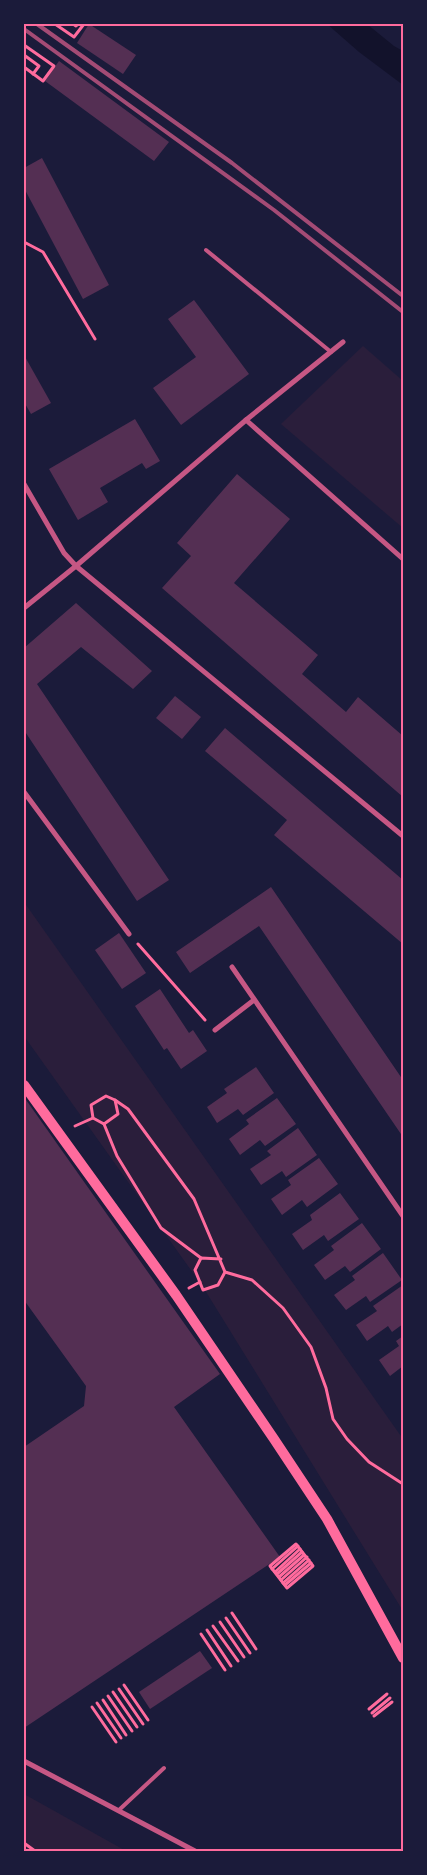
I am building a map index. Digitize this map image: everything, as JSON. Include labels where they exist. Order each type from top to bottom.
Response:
[{"type":"main road","points":[[24,1085],[176,1295],[327,1519],[403,1658]]},
{"type":"street","points":[[24,608],[76,566],[246,420],[343,342]]},
{"type":"street","points":[[246,420],[403,559]]},
{"type":"street","points":[[24,484],[64,553],[76,566],[403,836]]},
{"type":"street","points":[[24,792],[129,934]]},
{"type":"street","points":[[232,967],[403,1216]]},
{"type":"street","points":[[215,1030],[254,1000]]},
{"type":"street","points":[[24,1762],[195,1851]]},
{"type":"lane","points":[[206,250],[331,352]]},
{"type":"lane","points":[[118,1810],[164,1768]]},
{"type":"path","points":[[55,24],[74,37],[84,24]]},
{"type":"path","points":[[73,24],[76,26],[78,24]]},
{"type":"path","points":[[24,45],[54,66],[43,81],[24,67]]},
{"type":"path","points":[[24,55],[39,66],[33,74]]},
{"type":"path","points":[[24,242],[43,252],[94,339]]},
{"type":"path","points":[[129,934],[215,1030]]},
{"type":"path","points":[[201,1258],[195,1270],[202,1290],[218,1285],[225,1272],[221,1259],[194,1199],[128,1109],[106,1096],[91,1106],[92,1118],[104,1124],[117,1156],[161,1228],[201,1258],[221,1259]]},
{"type":"path","points":[[104,1124],[118,1114],[115,1100]]},
{"type":"path","points":[[225,1272],[252,1280],[283,1308],[311,1347],[326,1388],[333,1419],[347,1439],[369,1462],[403,1484]]},
{"type":"path","points":[[279,1577],[270,1566],[296,1544],[304,1555]]},
{"type":"path","points":[[279,1577],[304,1555]]},
{"type":"path","points":[[279,1577],[304,1555]]},
{"type":"path","points":[[279,1577],[304,1555]]},
{"type":"path","points":[[232,1613],[256,1649]]},
{"type":"path","points":[[226,1618],[250,1653]]},
{"type":"path","points":[[220,1622],[244,1657]]},
{"type":"path","points":[[213,1626],[238,1662]]},
{"type":"path","points":[[207,1630],[232,1666]]},
{"type":"path","points":[[201,1634],[225,1670]]},
{"type":"path","points":[[124,1685],[148,1720]]},
{"type":"path","points":[[118,1689],[143,1724]]},
{"type":"path","points":[[113,1692],[137,1727]]},
{"type":"path","points":[[108,1696],[132,1731]]},
{"type":"path","points":[[372,1712],[390,1698],[372,1712]]},
{"type":"path","points":[[103,1700],[126,1735]]},
{"type":"path","points":[[97,1703],[121,1738]]},
{"type":"path","points":[[92,1707],[116,1742]]},
{"type":"path","points":[[24,1843],[35,1851]]},
{"type":"shaded area","points":[[327,24],[367,24],[403,51],[403,85],[359,52]]},
{"type":"shaded area","points":[[363,346],[403,381],[403,528],[281,424]]},
{"type":"shaded area","points":[[24,902],[403,1439],[403,1611],[203,1287],[24,1036]]},
{"type":"shaded area","points":[[24,1794],[126,1851],[24,1851]]},
{"type":"building","points":[[89,24],[136,55],[123,74],[77,43]]},
{"type":"building","points":[[59,61],[169,142],[154,161],[45,81]]},
{"type":"building","points":[[42,158],[109,285],[83,299],[24,188],[24,168]]},
{"type":"building","points":[[194,300],[249,374],[181,425],[153,388],[196,357],[168,319]]},
{"type":"building","points":[[24,355],[51,403],[31,414],[24,402]]},
{"type":"building","points":[[135,419],[160,461],[146,469],[142,463],[100,488],[108,502],[78,520],[49,469]]},
{"type":"building","points":[[237,474],[290,519],[234,583],[318,655],[302,674],[346,712],[358,697],[403,736],[403,797],[162,588],[191,556],[177,543]]},
{"type":"building","points":[[76,603],[152,671],[133,689],[81,647],[37,684],[169,880],[137,901],[24,730],[24,648]]},
{"type":"building","points":[[175,696],[201,717],[182,739],[156,718]]},
{"type":"building","points":[[225,728],[403,880],[403,944],[274,835],[287,820],[205,751]]},
{"type":"building","points":[[271,887],[403,1080],[403,1137],[259,926],[190,973],[176,952]]},
{"type":"building","points":[[119,933],[146,973],[122,989],[95,950]]},
{"type":"building","points":[[160,989],[189,1033],[193,1030],[207,1051],[181,1069],[167,1048],[164,1050],[135,1006]]},
{"type":"building","points":[[256,1067],[274,1093],[243,1115],[238,1109],[217,1123],[207,1107],[227,1093],[224,1089]]},
{"type":"building","points":[[24,1097],[220,1374],[174,1407],[280,1557],[24,1728],[24,1447],[84,1406],[86,1386],[24,1300]]},
{"type":"building","points":[[277,1098],[296,1124],[265,1146],[260,1140],[240,1155],[229,1139],[249,1124],[246,1120]]},
{"type":"building","points":[[298,1128],[317,1155],[286,1177],[282,1171],[261,1185],[250,1169],[271,1155],[267,1151]]},
{"type":"building","points":[[319,1158],[338,1184],[307,1207],[302,1200],[282,1215],[271,1199],[291,1185],[288,1180]]},
{"type":"building","points":[[340,1193],[359,1219],[328,1241],[324,1235],[303,1250],[292,1234],[312,1220],[310,1215]]},
{"type":"building","points":[[362,1223],[381,1249],[350,1272],[345,1266],[325,1280],[314,1265],[334,1250],[331,1246]]},
{"type":"building","points":[[383,1253],[402,1280],[370,1302],[366,1296],[346,1310],[334,1295],[355,1280],[352,1276]]},
{"type":"building","points":[[403,1285],[403,1324],[392,1332],[388,1326],[367,1341],[356,1325],[377,1311],[373,1306]]},
{"type":"building","points":[[403,1336],[403,1366],[390,1376],[379,1360],[399,1346],[396,1341]]},
{"type":"building","points":[[200,1651],[212,1668],[150,1709],[139,1692]]},
{"type":"railway","points":[[37,24],[232,163],[403,296]]},
{"type":"railway","points":[[24,29],[274,210],[403,312]]}]
